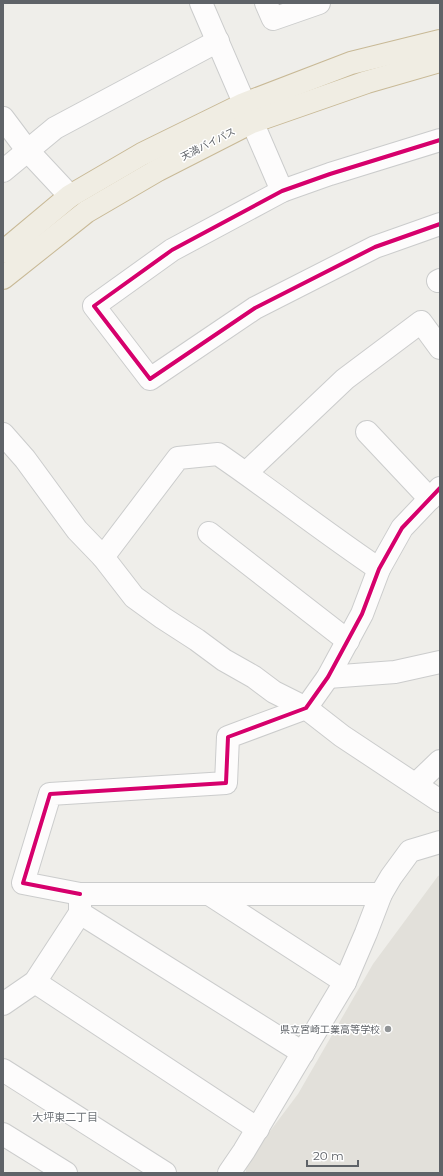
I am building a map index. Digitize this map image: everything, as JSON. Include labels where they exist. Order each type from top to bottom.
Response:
[{"type":"highway","name":"天満バイパス","points":[[3,252],[70,196],[142,154],[248,113],[351,63],[440,42]]},
{"type":"highway","name":"天満バイパス","points":[[3,278],[86,212],[158,170],[248,113],[440,61]]},
{"type":"street","points":[[201,3],[282,191]]},
{"type":"street","points":[[266,3],[273,19],[319,3]]},
{"type":"street","points":[[3,171],[55,128],[218,41]]},
{"type":"street","points":[[3,118],[27,150],[70,196]]},
{"type":"street","points":[[440,140],[330,174],[282,191],[172,250],[94,306],[150,379],[255,308],[375,247],[440,224]]},
{"type":"street","points":[[246,473],[345,379],[421,322],[440,348]]},
{"type":"street","points":[[302,1053],[80,903],[23,883],[50,794],[226,783],[228,737],[306,708],[328,677],[362,614],[379,569],[402,528],[435,493],[367,432]]},
{"type":"street","points":[[3,434],[25,459],[77,530],[102,557],[134,597],[224,660],[254,677],[274,692],[306,708],[342,736],[440,801]]},
{"type":"street","points":[[102,557],[178,458],[218,454],[344,546],[379,569]]},
{"type":"street","points":[[209,532],[348,640]]},
{"type":"street","points":[[328,677],[395,672],[440,662]]},
{"type":"street","points":[[416,784],[440,761]]},
{"type":"street","points":[[229,1173],[234,1168],[258,1129],[345,982],[381,894],[392,876],[410,851],[440,842]]},
{"type":"street","points":[[80,903],[209,894],[381,894]]},
{"type":"street","points":[[209,894],[345,982]]},
{"type":"street","points":[[3,1004],[35,982],[80,903]]},
{"type":"street","points":[[35,982],[258,1129]]},
{"type":"street","points":[[3,1070],[165,1173]]},
{"type":"street","points":[[3,1134],[66,1173]]},
{"type":"shaded area","name":"県立宮崎工業高等学校","points":[[440,875],[440,1173],[246,1173],[246,1163],[298,1094],[373,964]]},
{"type":"cycle path","points":[[440,140],[330,174],[282,191],[172,250],[94,306],[150,379],[255,308],[375,247],[440,224]]},
{"type":"cycle path","points":[[80,894],[23,883],[50,794],[226,783],[228,737],[306,708],[328,677],[362,614],[379,569],[402,528],[440,488]]},
{"type":"place","name":"県立宮崎工業高等学校","points":[[388,1029]]},
{"type":"district","name":"大坪東二丁目","points":[[65,1117]]}]
